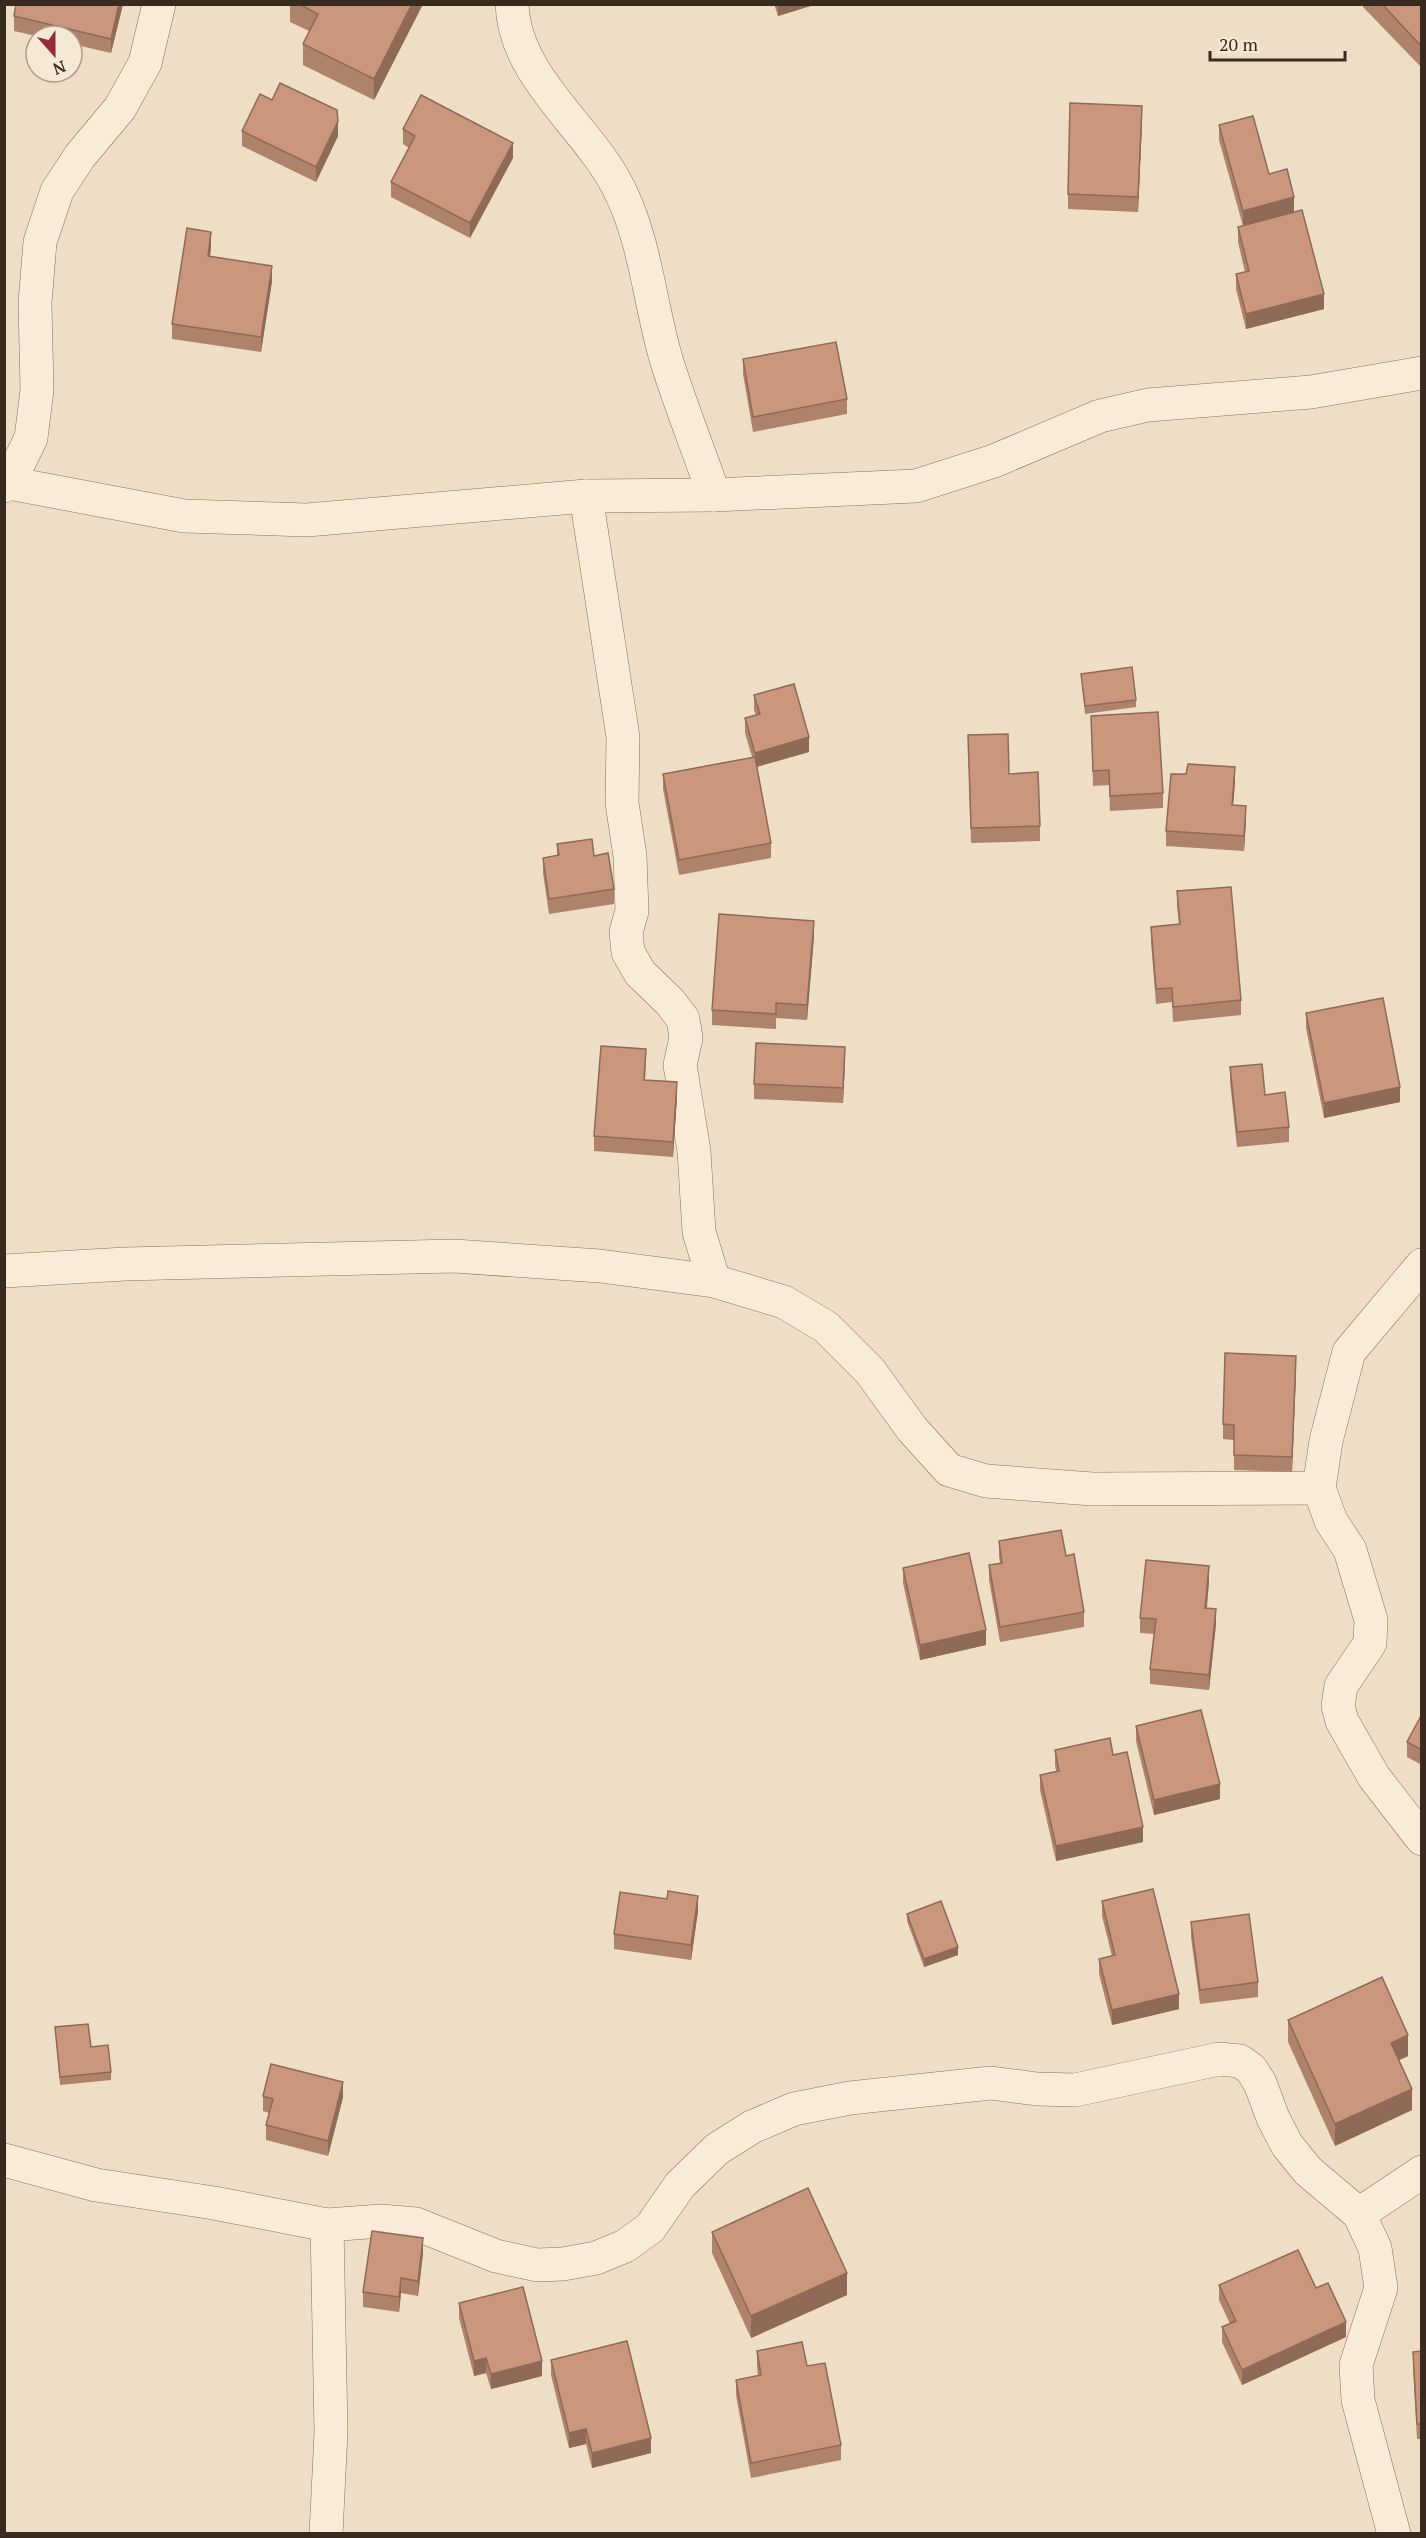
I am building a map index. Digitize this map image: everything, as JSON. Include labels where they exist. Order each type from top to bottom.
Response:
[{"type":"street","points":[[159,4],[145,63],[120,108],[80,156],[57,191],[40,242],[35,303],[36,400],[31,438],[7,485],[184,516],[307,520],[586,496],[714,495],[916,486],[994,461],[1100,416],[1148,405],[1311,392],[1422,374]]},
{"type":"street","points":[[512,4],[513,20],[544,86],[616,182],[634,223],[667,361],[714,495]]},
{"type":"street","points":[[586,496],[623,737],[622,803],[630,856],[632,911],[626,932],[628,952],[640,973],[670,1002],[683,1019],[686,1038],[680,1065],[694,1151],[699,1232],[714,1281]]},
{"type":"street","points":[[4,1271],[125,1264],[454,1256],[600,1266],[714,1281],[784,1302],[826,1327],[870,1371],[912,1429],[949,1470],[986,1481],[1092,1489],[1319,1488]]},
{"type":"street","points":[[1422,1265],[1349,1353],[1326,1441],[1319,1488],[1331,1521],[1350,1550],[1371,1620],[1370,1643],[1341,1686],[1338,1706],[1342,1721],[1374,1777],[1422,1839]]},
{"type":"street","points":[[4,2160],[96,2185],[214,2203],[327,2225],[381,2220],[416,2224],[496,2256],[537,2265],[563,2264],[596,2258],[625,2246],[650,2228],[680,2185],[717,2149],[752,2127],[794,2109],[850,2098],[992,2083],[1036,2090],[1076,2091],[1219,2059],[1240,2061],[1251,2069],[1260,2083],[1273,2118],[1287,2145],[1308,2170],[1359,2214],[1375,2248],[1381,2288],[1356,2365],[1358,2400],[1394,2534]]},
{"type":"street","points":[[1359,2214],[1422,2172]]},
{"type":"street","points":[[326,2534],[331,2432],[327,2225]]},
{"type":"building","points":[[16,4],[119,4],[111,39],[84,33],[84,24],[48,24],[14,16]]},
{"type":"building","points":[[299,4],[412,4],[374,79],[303,44],[318,14]]},
{"type":"building","points":[[1382,4],[1422,4],[1422,47]]},
{"type":"building","points":[[280,83],[337,110],[338,121],[316,167],[242,131],[260,94],[272,100]]},
{"type":"building","points":[[421,95],[513,143],[470,223],[391,182],[415,136],[403,129]]},
{"type":"building","points":[[1070,103],[1142,106],[1138,197],[1068,194]]},
{"type":"building","points":[[1253,116],[1269,174],[1287,169],[1294,197],[1243,211],[1219,125]]},
{"type":"building","points":[[1302,210],[1324,294],[1246,314],[1236,274],[1249,271],[1238,227]]},
{"type":"building","points":[[187,228],[211,232],[208,256],[272,266],[261,337],[172,324]]},
{"type":"building","points":[[836,342],[847,399],[753,417],[743,359]]},
{"type":"building","points":[[1132,667],[1136,700],[1085,706],[1081,674]]},
{"type":"building","points":[[794,684],[809,737],[755,753],[745,718],[760,714],[754,695]]},
{"type":"building","points":[[1158,712],[1163,793],[1110,796],[1109,770],[1093,771],[1091,716]]},
{"type":"building","points":[[1008,734],[1009,774],[1038,772],[1040,826],[971,828],[968,735]]},
{"type":"building","points":[[755,757],[771,843],[679,860],[663,774]]},
{"type":"building","points":[[1188,764],[1235,767],[1232,805],[1246,806],[1244,836],[1166,831],[1171,774],[1186,774]]},
{"type":"building","points":[[592,839],[594,856],[608,853],[614,889],[549,899],[543,858],[559,855],[557,844]]},
{"type":"building","points":[[1231,887],[1241,1000],[1173,1007],[1172,988],[1156,989],[1151,927],[1180,924],[1177,891]]},
{"type":"building","points":[[719,914],[814,921],[807,1005],[776,1003],[776,1014],[712,1010]]},
{"type":"building","points":[[1383,998],[1400,1087],[1324,1103],[1306,1013]]},
{"type":"building","points":[[756,1043],[845,1047],[843,1088],[754,1084]]},
{"type":"building","points":[[601,1046],[646,1049],[644,1080],[677,1082],[673,1142],[594,1136]]},
{"type":"building","points":[[1262,1064],[1265,1095],[1285,1092],[1289,1127],[1237,1132],[1230,1067]]},
{"type":"building","points":[[1225,1353],[1296,1356],[1292,1457],[1234,1455],[1234,1425],[1223,1424]]},
{"type":"building","points":[[1061,1530],[1066,1556],[1074,1554],[1084,1612],[1000,1627],[989,1565],[1002,1563],[999,1541]]},
{"type":"building","points":[[969,1553],[986,1630],[920,1645],[903,1568]]},
{"type":"building","points":[[1146,1560],[1209,1566],[1205,1608],[1216,1609],[1209,1675],[1150,1669],[1156,1619],[1140,1618]]},
{"type":"building","points":[[1201,1710],[1220,1784],[1154,1800],[1136,1726]]},
{"type":"building","points":[[1422,1714],[1422,1750],[1407,1742]]},
{"type":"building","points":[[1110,1738],[1113,1755],[1127,1752],[1143,1827],[1056,1846],[1040,1775],[1059,1771],[1055,1750]]},
{"type":"building","points":[[1153,1889],[1179,1994],[1112,2010],[1099,1959],[1115,1955],[1102,1901]]},
{"type":"building","points":[[668,1891],[698,1896],[691,1945],[614,1934],[620,1892],[667,1899]]},
{"type":"building","points":[[941,1901],[958,1947],[924,1959],[907,1914]]},
{"type":"building","points":[[1249,1914],[1258,1982],[1200,1990],[1191,1922]]},
{"type":"building","points":[[1382,1977],[1408,2035],[1391,2043],[1412,2089],[1335,2124],[1288,2020]]},
{"type":"building","points":[[88,2024],[91,2047],[108,2045],[111,2072],[60,2077],[55,2027]]},
{"type":"building","points":[[271,2064],[343,2082],[328,2141],[266,2125],[273,2099],[263,2096]]},
{"type":"building","points":[[808,2188],[847,2273],[751,2316],[712,2232]]},
{"type":"building","points":[[372,2231],[423,2238],[418,2281],[401,2278],[399,2297],[363,2292]]},
{"type":"building","points":[[1298,2250],[1316,2288],[1328,2283],[1346,2322],[1242,2370],[1222,2327],[1236,2321],[1219,2285]]},
{"type":"building","points":[[523,2287],[542,2361],[491,2374],[486,2358],[474,2361],[459,2303]]},
{"type":"building","points":[[627,2341],[651,2438],[592,2453],[586,2429],[569,2433],[551,2360]]},
{"type":"building","points":[[802,2342],[807,2366],[825,2363],[841,2445],[751,2463],[736,2380],[761,2375],[757,2351]]},
{"type":"building","points":[[1422,2351],[1422,2424],[1417,2424],[1413,2352]]}]
